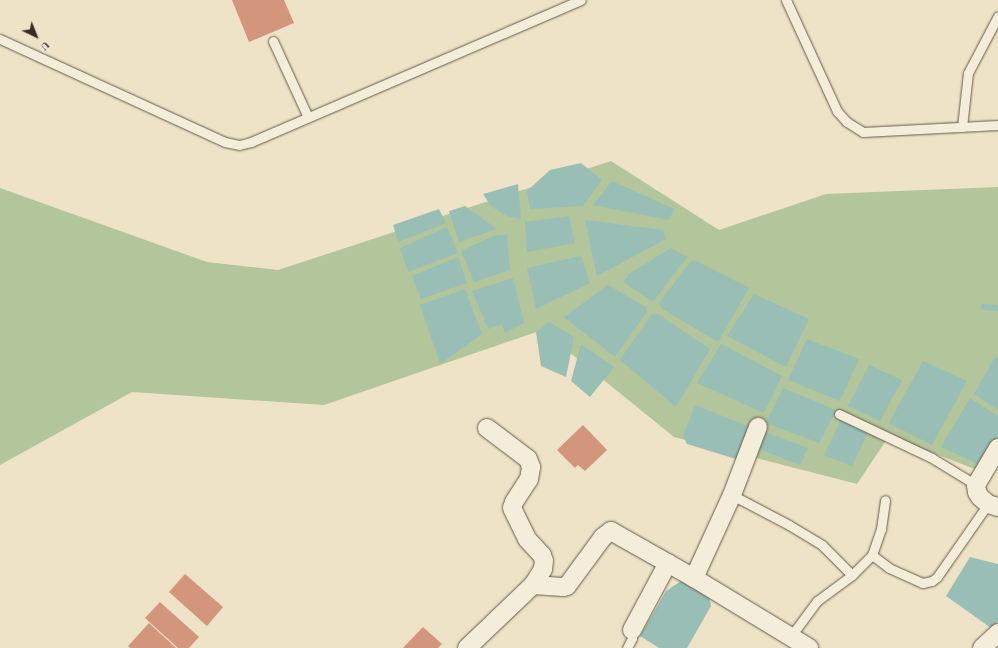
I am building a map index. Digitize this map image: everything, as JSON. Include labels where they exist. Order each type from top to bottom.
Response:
[{"type":"street","points":[[694,578],[732,494],[758,427]]},
{"type":"street","points":[[467,648],[533,585],[543,568],[544,561],[542,555],[527,539],[512,508],[514,502],[529,479],[531,467],[528,459],[487,428]]},
{"type":"street","points":[[993,505],[977,492],[976,485],[998,448]]},
{"type":"street","points":[[533,585],[567,586],[603,538],[611,531],[694,578],[809,648]]},
{"type":"street","points":[[632,630],[668,563]]},
{"type":"street","points":[[982,648],[998,633]]},
{"type":"lane","points":[[0,39],[225,142],[239,145],[251,142],[581,0]]},
{"type":"lane","points":[[786,0],[837,112],[847,122],[863,132],[998,125]]},
{"type":"lane","points":[[962,127],[968,74],[998,16]]},
{"type":"lane","points":[[274,41],[308,117]]},
{"type":"lane","points":[[839,414],[932,458],[976,485]]},
{"type":"lane","points":[[732,494],[822,545],[852,575]]},
{"type":"lane","points":[[791,636],[817,601],[852,575],[872,555],[881,530],[885,500]]},
{"type":"lane","points":[[872,555],[889,568],[923,583],[932,581],[993,505]]},
{"type":"lane","points":[[627,648],[632,638],[632,630]]},
{"type":"green space","points":[[611,161],[719,230],[826,194],[998,187],[998,443],[980,471],[889,436],[857,484],[674,437],[542,330],[324,405],[132,392],[0,465],[0,188],[207,262],[278,270]]},
{"type":"water","points":[[581,163],[602,180],[583,206],[530,209],[527,191],[550,170]]},
{"type":"water","points":[[612,181],[674,209],[669,220],[593,205]]},
{"type":"water","points":[[518,184],[521,219],[507,216],[491,206],[483,194]]},
{"type":"water","points":[[465,206],[497,229],[459,242],[449,211]]},
{"type":"water","points":[[439,209],[446,223],[398,242],[393,225]]},
{"type":"water","points":[[569,216],[575,243],[527,252],[525,222]]},
{"type":"water","points":[[585,220],[663,230],[666,239],[597,276]]},
{"type":"water","points":[[447,227],[458,253],[408,272],[400,248]]},
{"type":"water","points":[[495,235],[507,235],[510,270],[474,282],[461,251]]},
{"type":"water","points":[[671,248],[687,257],[653,302],[623,282],[629,274]]},
{"type":"water","points":[[581,256],[590,283],[536,309],[527,268]]},
{"type":"water","points":[[458,257],[467,283],[421,299],[412,276]]},
{"type":"water","points":[[696,261],[749,288],[718,342],[661,308],[659,303],[690,262]]},
{"type":"water","points":[[513,278],[524,323],[505,333],[502,324],[488,329],[472,291]]},
{"type":"water","points":[[608,285],[646,307],[647,312],[615,357],[564,317]]},
{"type":"water","points":[[465,289],[482,334],[440,364],[420,305]]},
{"type":"water","points":[[754,294],[809,319],[786,367],[727,336]]},
{"type":"water","points":[[658,314],[710,349],[676,407],[620,360],[651,315]]},
{"type":"water","points":[[549,322],[574,337],[566,377],[541,366],[536,332]]},
{"type":"water","points":[[807,339],[859,359],[840,401],[788,380]]},
{"type":"water","points":[[581,344],[614,367],[590,397],[571,381]]},
{"type":"water","points":[[721,344],[782,376],[764,413],[697,383]]},
{"type":"water","points":[[995,357],[998,358],[998,410],[974,394]]},
{"type":"water","points":[[923,361],[967,381],[932,445],[889,423]]},
{"type":"water","points":[[869,365],[902,380],[880,421],[848,406]]},
{"type":"water","points":[[783,388],[836,410],[819,443],[766,423]]},
{"type":"water","points":[[970,398],[998,416],[998,436],[980,465],[941,447]]},
{"type":"water","points":[[695,405],[750,427],[736,459],[687,444],[683,436]]},
{"type":"water","points":[[842,418],[868,432],[852,466],[824,455]]},
{"type":"water","points":[[762,431],[808,448],[800,465],[756,448]]},
{"type":"water","points":[[970,557],[998,564],[998,622],[991,628],[946,596]]},
{"type":"water","points":[[681,581],[709,597],[711,606],[687,648],[659,648],[640,636],[666,591]]},
{"type":"building","points":[[232,0],[284,0],[294,23],[249,42]]},
{"type":"building","points":[[583,425],[607,450],[585,471],[578,465],[575,468],[557,450]]},
{"type":"building","points":[[185,574],[223,607],[207,626],[169,592]]},
{"type":"building","points":[[160,602],[199,637],[189,648],[178,648],[145,618]]},
{"type":"building","points":[[149,623],[176,648],[130,648],[128,646]]},
{"type":"building","points":[[423,627],[442,644],[438,648],[403,648]]},
{"type":"waterway","points":[[984,307],[998,308]]}]
